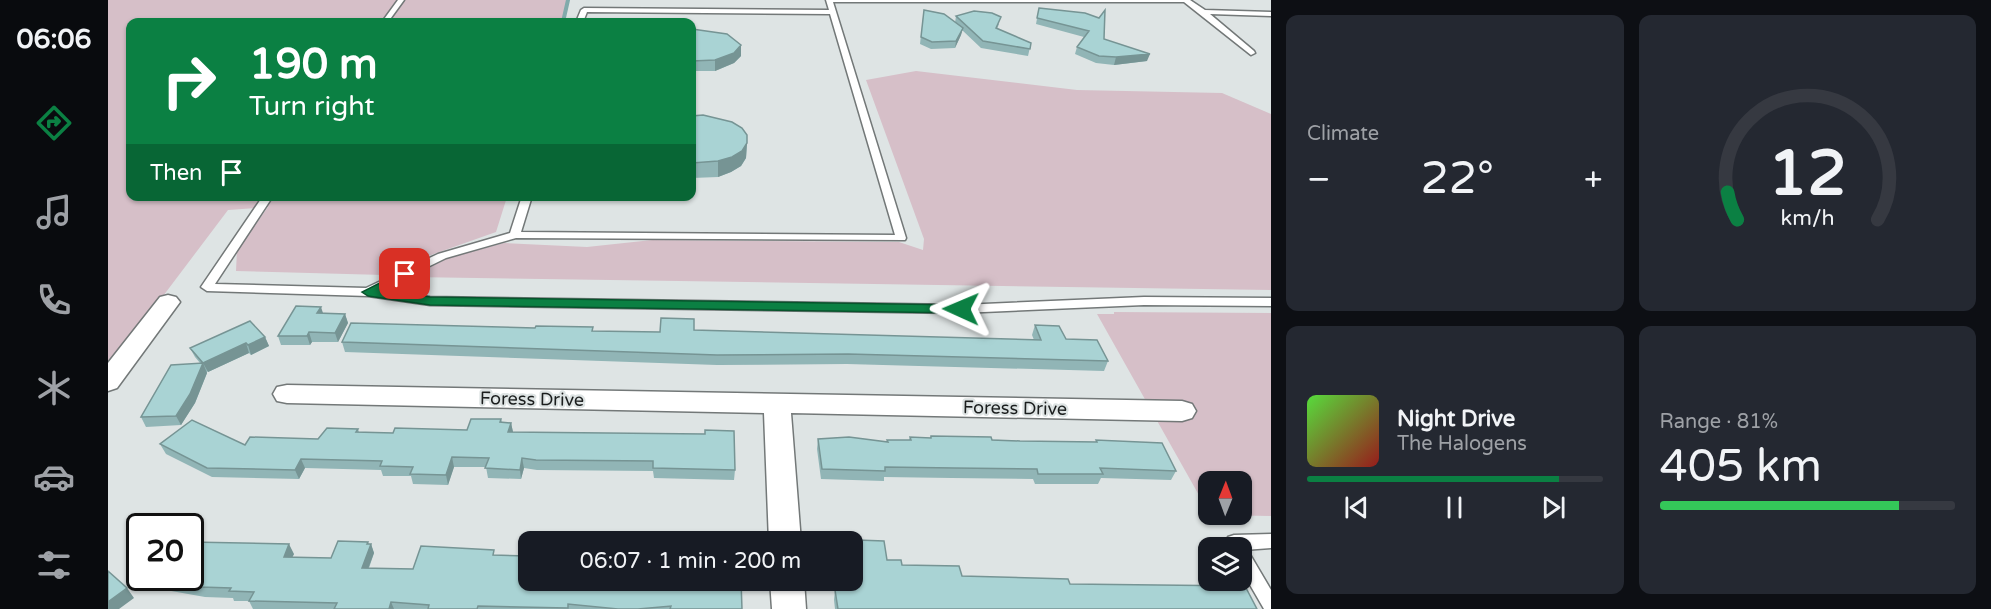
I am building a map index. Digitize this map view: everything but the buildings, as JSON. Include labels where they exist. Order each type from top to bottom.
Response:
[{"type":"street","points":[[108,382],[168,302]]},
{"type":"street","name":"Foress Drive","points":[[287,394],[1182,411]]},
{"type":"street","points":[[777,405],[784,531]]},
{"type":"street","points":[[788,591],[789,609]]},
{"type":"lane","points":[[389,18],[401,0]]},
{"type":"lane","points":[[368,292],[442,256],[515,235],[901,238],[829,0],[1187,0],[1251,52]]},
{"type":"lane","points":[[581,18],[584,10],[833,12]]},
{"type":"lane","points":[[1203,12],[1271,14]]},
{"type":"lane","points":[[265,201],[207,288],[368,292],[430,301],[961,309],[1144,301],[1271,302]]},
{"type":"lane","points":[[515,235],[525,201]]},
{"type":"lane","points":[[1252,542],[1271,541]]},
{"type":"lane","points":[[1252,573],[1271,606]]},
{"type":"shaded area","points":[[108,0],[568,0],[562,18],[126,18],[126,201],[506,201],[496,232],[431,255],[384,275],[236,271],[237,250],[268,207],[228,210],[108,369]]},
{"type":"shaded area","points":[[916,71],[1077,90],[1222,93],[1271,114],[1271,290],[410,277],[448,258],[504,243],[587,247],[652,240],[899,242],[923,250],[924,239],[866,80]]},
{"type":"shaded area","points":[[1114,312],[1271,313],[1271,516],[1252,516],[1252,471],[1198,471],[1198,493],[1097,314],[1114,314]]},
{"type":"waterway","points":[[564,18],[568,0]]},
{"type":"route","points":[[405,274],[368,292],[430,301],[961,309]]}]
